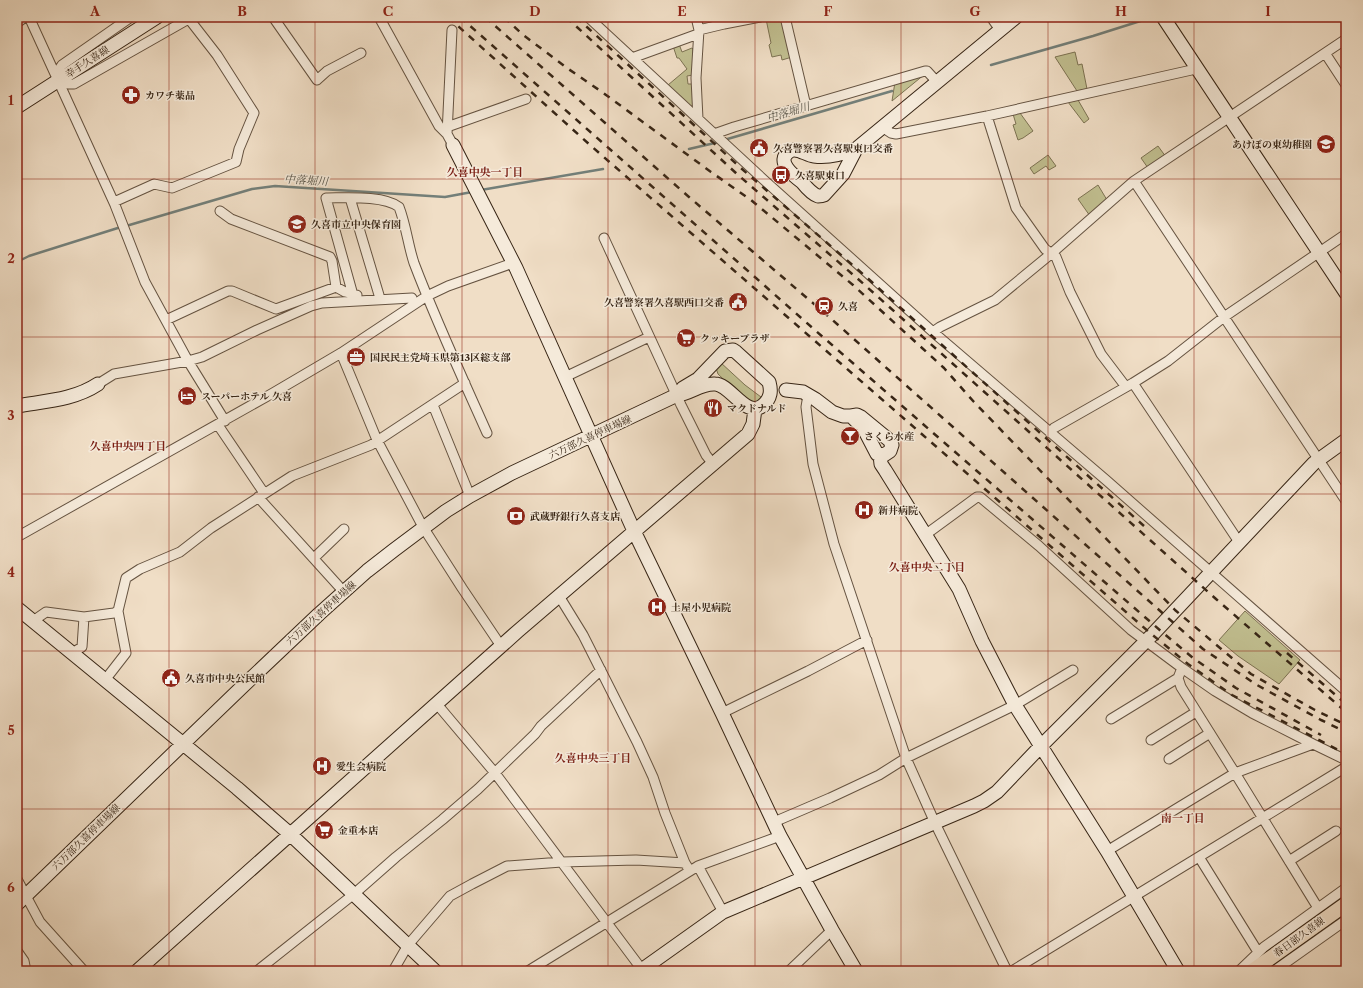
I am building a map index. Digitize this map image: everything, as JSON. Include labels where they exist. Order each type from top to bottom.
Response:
[{"type":"main road","name":"春日部久喜線","points":[[1252,971],[1346,904]]},
{"type":"street","points":[[17,23],[25,17]]},
{"type":"street","points":[[29,17],[57,81],[114,202],[146,282],[221,423],[261,495],[344,592]]},
{"type":"street","points":[[57,81],[62,65],[131,17]]},
{"type":"street","name":"幸手久喜線","points":[[17,107],[157,17]]},
{"type":"street","points":[[273,17],[317,80],[327,71],[361,52]]},
{"type":"street","points":[[379,17],[438,126],[447,130],[526,99]]},
{"type":"street","points":[[588,17],[933,332],[1344,686]]},
{"type":"street","points":[[696,17],[698,32],[696,78],[698,119]]},
{"type":"street","points":[[632,58],[698,32],[724,24],[760,17]]},
{"type":"street","points":[[785,17],[806,106]]},
{"type":"street","points":[[991,17],[1000,30]]},
{"type":"street","points":[[856,149],[843,174],[827,192],[821,196],[814,194],[786,169],[784,162],[786,155],[791,151],[798,150],[814,156],[826,156],[842,154],[856,149],[1016,17]]},
{"type":"street","points":[[57,81],[74,84],[191,18],[217,55],[254,113],[236,162],[172,188],[154,184],[114,202]]},
{"type":"street","points":[[1164,19],[1346,293]]},
{"type":"street","points":[[452,30],[447,130],[453,145],[513,262],[634,531],[780,836],[856,971]]},
{"type":"street","points":[[933,332],[940,327],[995,300],[1134,182],[1346,39]]},
{"type":"street","points":[[1325,53],[1346,85]]},
{"type":"street","points":[[882,127],[891,133],[896,134],[987,116],[1196,69]]},
{"type":"street","points":[[716,135],[734,127],[925,70],[937,82]]},
{"type":"street","points":[[987,116],[1016,208],[1045,249],[1056,257],[1070,292],[1101,354],[1130,385],[1239,542]]},
{"type":"street","points":[[1134,182],[1346,501]]},
{"type":"street","points":[[347,296],[326,198],[378,199],[396,204],[399,207],[408,244],[427,296],[487,433]]},
{"type":"street","points":[[350,198],[379,295]]},
{"type":"street","points":[[220,211],[231,219],[330,257],[332,260],[336,287],[347,296],[414,301]]},
{"type":"street","points":[[1050,433],[1054,428],[1130,385],[1168,361],[1224,317],[1346,234]]},
{"type":"street","points":[[604,238],[649,337],[706,455],[713,464]]},
{"type":"street","points":[[17,537],[221,423],[341,353],[414,301],[448,286],[513,262]]},
{"type":"street","points":[[166,320],[228,291],[232,291],[276,310],[336,287]]},
{"type":"street","points":[[17,406],[72,397],[83,393],[114,374],[188,361],[202,357],[311,306],[347,296],[407,294],[414,301]]},
{"type":"street","points":[[565,377],[649,337]]},
{"type":"street","points":[[677,395],[683,388],[698,380],[725,351],[733,350],[769,382],[786,390],[797,390],[808,395],[832,412],[843,416],[857,415],[861,417],[889,440],[892,445],[884,455],[880,455]]},
{"type":"street","points":[[341,353],[377,440],[423,527],[501,646]]},
{"type":"street","points":[[712,365],[712,371],[721,385],[748,407],[760,406],[786,390]]},
{"type":"street","points":[[137,971],[436,703],[748,434],[760,406],[771,392],[769,382]]},
{"type":"street","points":[[105,680],[126,653],[118,611],[126,578],[140,569],[180,552],[211,528],[292,476],[371,445],[465,384]]},
{"type":"street","points":[[677,395],[685,394],[709,384],[721,385]]},
{"type":"street","name":"六万部久喜停車場線","points":[[21,900],[182,743],[344,592],[367,571],[423,527],[470,496],[512,474],[677,395]]},
{"type":"street","points":[[808,395],[806,407],[813,464],[834,544],[906,758],[935,823],[1008,971]]},
{"type":"street","points":[[433,405],[470,496]]},
{"type":"street","points":[[851,416],[864,429],[877,454],[880,455],[881,464],[959,589],[982,641],[1014,705],[1135,896],[1178,971]]},
{"type":"street","points":[[436,703],[495,773],[642,970],[722,912],[935,823],[984,801],[997,792],[1040,747],[1146,642],[1318,458],[1346,440]]},
{"type":"street","points":[[925,534],[977,497],[980,497],[1039,546],[1131,630],[1182,668],[1215,691],[1252,713],[1346,760]]},
{"type":"street","points":[[314,558],[344,529]]},
{"type":"street","points":[[559,596],[583,635],[637,742],[653,777],[685,863]]},
{"type":"street","points":[[17,608],[182,743],[290,834],[435,971]]},
{"type":"street","points":[[33,621],[46,612],[84,617],[114,613],[118,611]]},
{"type":"street","points":[[72,653],[82,647],[84,617]]},
{"type":"street","points":[[722,713],[867,640]]},
{"type":"street","points":[[1111,719],[1178,678],[1182,668]]},
{"type":"street","points":[[257,971],[354,894],[452,811],[495,773],[535,734],[540,726],[601,670]]},
{"type":"street","points":[[774,822],[879,775],[906,758],[1014,705],[1073,670]]},
{"type":"street","points":[[1178,678],[1181,687],[1196,712],[1318,908]]},
{"type":"street","points":[[1151,740],[1196,712]]},
{"type":"street","points":[[1169,759],[1210,733]]},
{"type":"street","points":[[1107,851],[1235,773],[1313,744]]},
{"type":"street","points":[[1012,971],[1346,767]]},
{"type":"street","points":[[1289,860],[1336,831]]},
{"type":"street","points":[[528,971],[694,868],[780,836]]},
{"type":"street","points":[[1199,857],[1258,952]]},
{"type":"street","points":[[393,971],[408,945],[450,896],[507,866],[562,862],[636,860],[685,863],[694,868],[722,912]]},
{"type":"street","points":[[17,879],[21,900],[84,971]]},
{"type":"street","points":[[1239,971],[1258,952],[1346,888]]},
{"type":"street","points":[[1274,971],[1346,920]]},
{"type":"street","points":[[789,971],[832,930]]},
{"type":"street","points":[[17,951],[24,961],[26,971]]},
{"type":"shaded area","points":[[783,17],[792,57],[782,60],[781,55],[772,57],[769,45],[771,43],[766,19]]},
{"type":"shaded area","points":[[679,44],[682,52],[692,48],[693,49],[693,75],[687,76],[688,84],[693,84],[693,108],[668,85],[687,69],[679,58],[677,58],[673,46]]},
{"type":"shaded area","points":[[1075,52],[1078,65],[1082,64],[1087,89],[1077,91],[1055,57]]},
{"type":"shaded area","points":[[925,74],[892,101],[895,82]]},
{"type":"shaded area","points":[[1078,100],[1089,119],[1084,123],[1068,102]]},
{"type":"shaded area","points":[[1020,113],[1033,131],[1018,140],[1013,125],[1016,124],[1013,114]]},
{"type":"shaded area","points":[[1158,146],[1166,157],[1148,168],[1141,158]]},
{"type":"shaded area","points":[[1048,155],[1056,166],[1049,170],[1046,166],[1034,174],[1030,168]]},
{"type":"shaded area","points":[[1098,185],[1107,200],[1090,216],[1078,199]]},
{"type":"shaded area","points":[[720,362],[745,385],[761,397],[762,399],[759,403],[744,399],[718,374],[716,368]]},
{"type":"shaded area","points":[[1245,611],[1300,660],[1279,684],[1238,656],[1219,640]]},
{"type":"waterway","name":"中落堀川","points":[[991,65],[1153,17]]},
{"type":"waterway","name":"中落堀川","points":[[724,140],[892,91]]},
{"type":"waterway","name":"中落堀川","points":[[689,149],[719,142]]},
{"type":"waterway","name":"中落堀川","points":[[481,190],[603,169]]},
{"type":"waterway","name":"中落堀川","points":[[126,226],[252,189],[275,186],[445,197],[472,192]]},
{"type":"waterway","name":"中落堀川","points":[[17,262],[29,256],[121,227]]},
{"type":"railway","points":[[448,17],[590,145],[1149,632],[1188,664],[1232,695],[1346,754]]},
{"type":"railway","points":[[460,17],[816,331],[1193,658],[1236,688],[1321,735]]},
{"type":"railway","points":[[485,17],[689,197],[828,316],[1203,649],[1257,685],[1346,732]]},
{"type":"railway","points":[[504,17],[522,34],[567,68],[751,200],[853,285],[944,368],[974,402],[1175,610],[1251,674],[1315,710],[1346,725]]},
{"type":"railway","points":[[566,17],[737,174],[858,279],[1216,599],[1346,712]]},
{"type":"railway","points":[[576,17],[742,169],[864,275],[1144,526]]},
{"type":"railway","points":[[1287,653],[1346,704]]},
{"type":"place","name":"カワチ薬品","points":[[131,95]]},
{"type":"place","name":"あけぼの東幼稚園","points":[[1326,144]]},
{"type":"place","name":"久喜警察署久喜駅東口交番","points":[[759,148]]},
{"type":"place","name":"久喜駅東口","points":[[781,175]]},
{"type":"place","name":"久喜市立中央保育園","points":[[297,224]]},
{"type":"place","name":"久喜警察署久喜駅西口交番","points":[[738,302]]},
{"type":"place","name":"久喜","points":[[824,306]]},
{"type":"place","name":"クッキープラザ","points":[[686,338]]},
{"type":"place","name":"国民民主党埼玉県第13区総支部","points":[[356,357]]},
{"type":"place","name":"スーパーホテル 久喜","points":[[187,396]]},
{"type":"place","name":"マクドナルド","points":[[713,408]]},
{"type":"place","name":"さくら水産","points":[[850,436]]},
{"type":"place","name":"新井病院","points":[[864,510]]},
{"type":"place","name":"武蔵野銀行久喜支店","points":[[516,516]]},
{"type":"place","name":"土屋小児病院","points":[[657,607]]},
{"type":"place","name":"久喜市中央公民館","points":[[171,678]]},
{"type":"place","name":"愛生会病院","points":[[322,766]]},
{"type":"place","name":"金重本店","points":[[324,830]]},
{"type":"district","name":"久喜中央一丁目","points":[[485,172]]},
{"type":"district","name":"久喜中央四丁目","points":[[128,446]]},
{"type":"district","name":"久喜中央二丁目","points":[[927,567]]},
{"type":"district","name":"久喜中央三丁目","points":[[593,758]]},
{"type":"district","name":"南一丁目","points":[[1183,818]]}]
